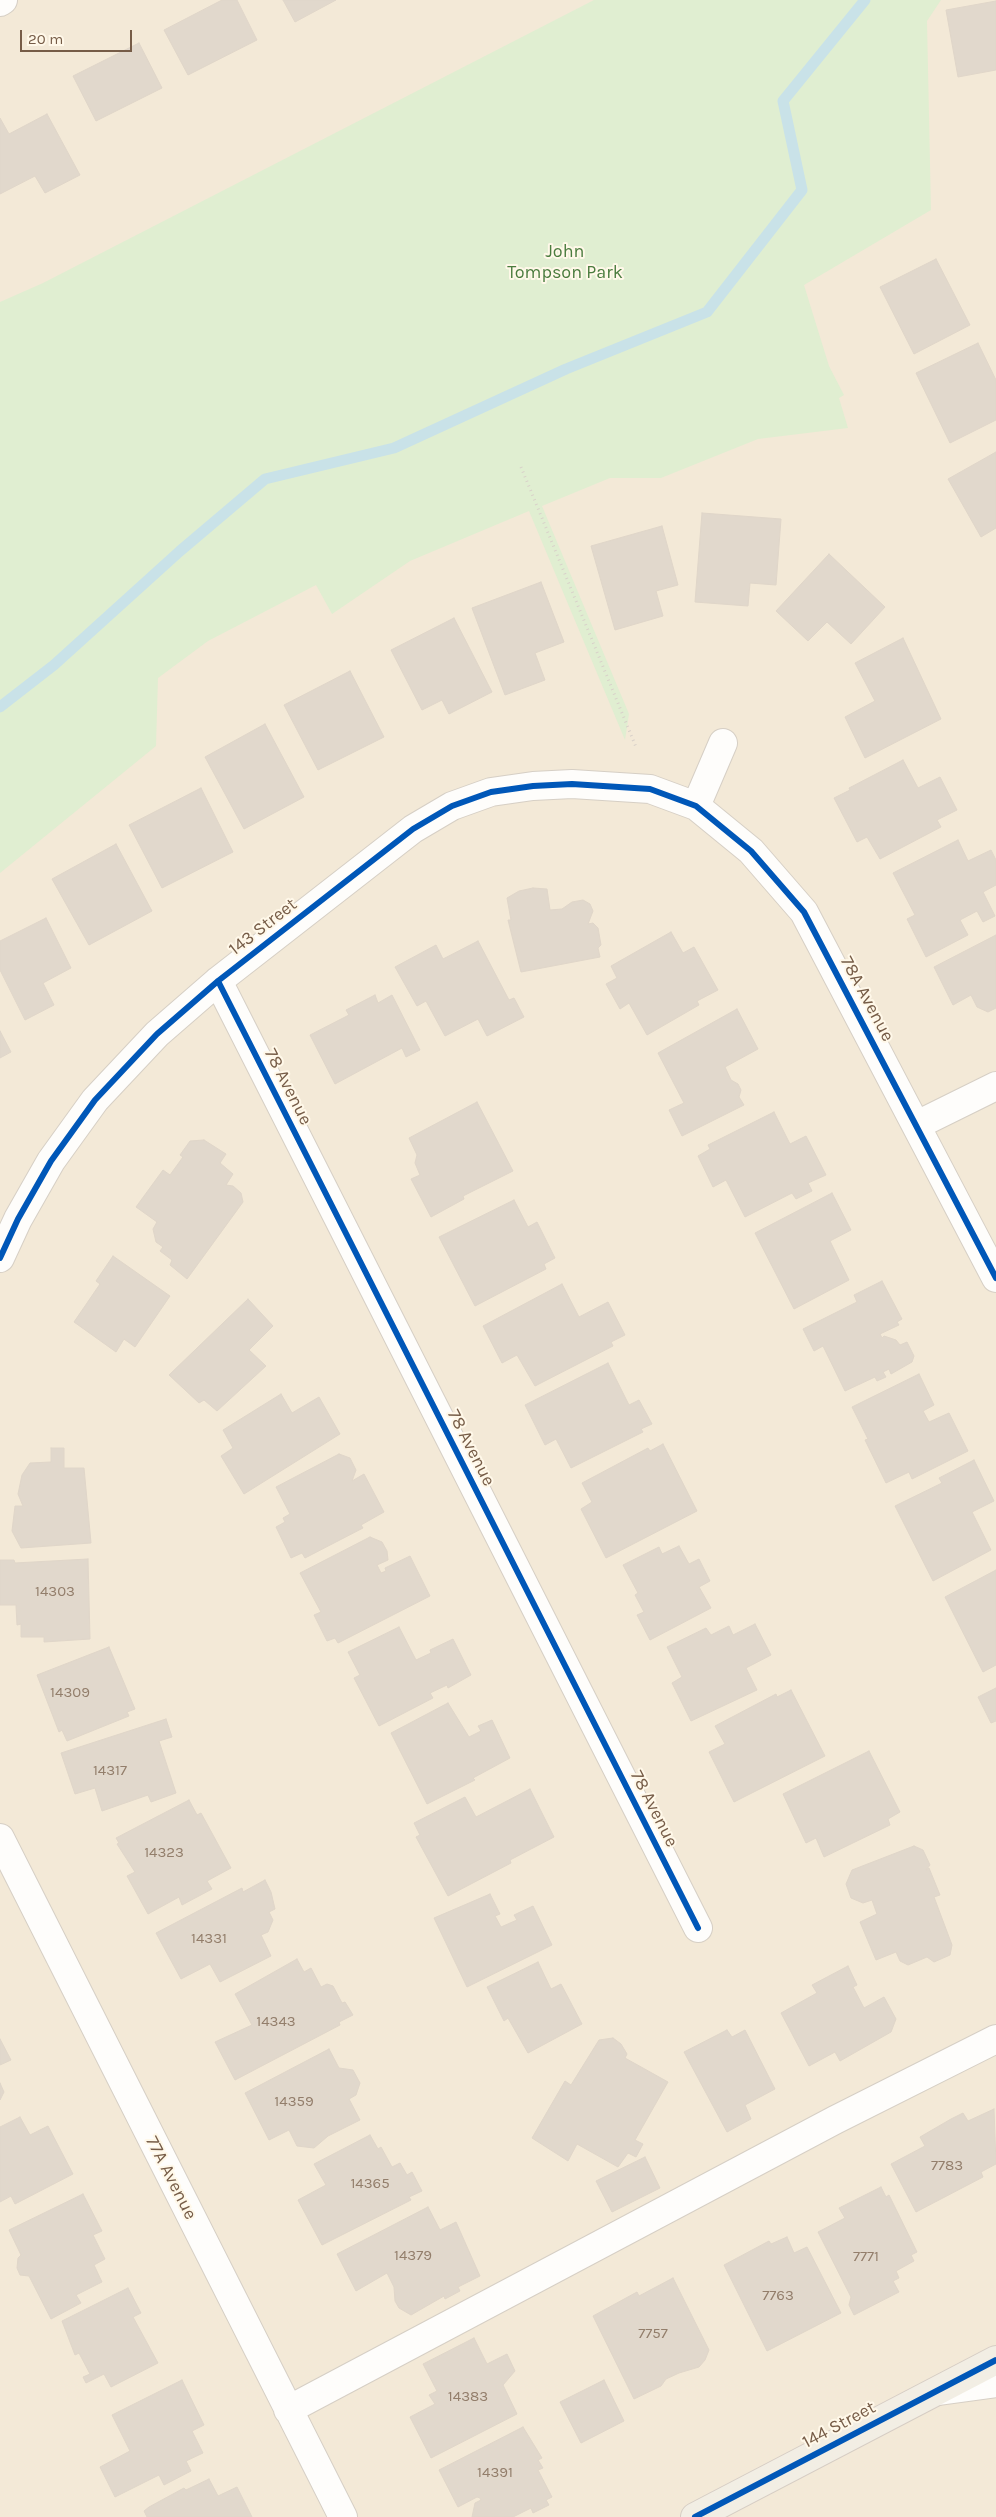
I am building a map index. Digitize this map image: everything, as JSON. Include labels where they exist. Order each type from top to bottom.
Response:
[{"type":"main road","name":"144 Street","points":[[695,2517],[996,2360]]},
{"type":"street","points":[[696,806],[723,742]]},
{"type":"street","name":"143 Street","points":[[0,1258],[18,1219],[51,1160],[95,1100],[157,1034],[218,981],[413,829],[452,806],[491,792],[533,786],[572,784],[650,789]]},
{"type":"street","name":"78A Avenue","points":[[650,789],[696,806],[751,851],[804,912],[996,1278]]},
{"type":"street","name":"78 Avenue","points":[[218,981],[698,1928]]},
{"type":"street","points":[[917,1125],[996,1086]]},
{"type":"street","name":"77A Avenue","points":[[0,1838],[343,2517]]},
{"type":"street","points":[[288,2410],[835,2120],[996,2039]]},
{"type":"street","points":[[937,2391],[996,2383]]},
{"type":"path","points":[[521,466],[636,747]]},
{"type":"shaded area","points":[[0,0],[996,0],[996,2517],[0,2517]]},
{"type":"green space","name":"John Tompson Park","points":[[594,0],[941,0],[927,21],[931,210],[804,285],[829,366],[844,395],[839,398],[848,428],[758,439],[661,478],[610,478],[542,506],[629,714],[625,740],[529,511],[410,561],[332,614],[316,585],[208,641],[158,678],[156,746],[0,873],[0,302],[43,283]]},
{"type":"building","points":[[222,0],[237,0],[257,40],[188,75],[164,30]]},
{"type":"building","points":[[283,0],[336,0],[295,22]]},
{"type":"building","points":[[996,1],[996,70],[958,77],[946,10]]},
{"type":"building","points":[[139,43],[162,88],[96,121],[73,76]]},
{"type":"building","points":[[47,114],[80,175],[45,193],[35,176],[0,194],[0,118],[9,134]]},
{"type":"building","points":[[936,259],[970,325],[914,354],[880,287]]},
{"type":"building","points":[[978,343],[996,380],[996,420],[950,443],[916,373]]},
{"type":"building","points":[[996,452],[996,528],[981,537],[948,479]]},
{"type":"building","points":[[702,513],[781,519],[776,585],[750,583],[748,606],[695,602]]},
{"type":"building","points":[[662,526],[678,585],[656,591],[663,616],[615,630],[591,546]]},
{"type":"building","points":[[829,554],[885,607],[851,644],[827,622],[808,641],[776,611]]},
{"type":"building","points":[[541,582],[564,642],[535,653],[545,680],[505,695],[472,608]]},
{"type":"building","points":[[454,618],[492,692],[449,714],[442,700],[422,710],[391,650]]},
{"type":"building","points":[[903,638],[941,719],[865,758],[845,717],[875,701],[855,663]]},
{"type":"building","points":[[350,671],[384,737],[318,770],[284,705]]},
{"type":"building","points":[[265,724],[304,797],[244,829],[205,757]]},
{"type":"building","points":[[903,760],[918,788],[940,777],[957,810],[937,820],[941,827],[880,859],[867,837],[857,842],[834,798],[850,790],[849,788]]},
{"type":"building","points":[[201,788],[233,852],[162,888],[129,825]]},
{"type":"building","points":[[958,840],[968,861],[991,850],[996,860],[996,885],[983,892],[995,916],[983,922],[977,911],[960,920],[968,935],[926,957],[907,919],[915,915],[893,873]]},
{"type":"building","points":[[116,844],[152,911],[89,945],[52,879]]},
{"type":"building","points":[[533,888],[547,889],[550,910],[562,909],[572,902],[583,900],[590,904],[593,911],[588,924],[593,923],[598,928],[601,945],[598,948],[600,957],[521,972],[508,920],[511,920],[507,898],[519,891]]},
{"type":"building","points":[[46,918],[71,968],[43,983],[54,1005],[25,1020],[0,970],[0,941]]},
{"type":"building","points":[[671,932],[683,953],[694,947],[718,990],[697,1001],[699,1005],[647,1035],[629,1003],[620,1009],[606,984],[617,978],[611,966]]},
{"type":"building","points":[[996,935],[996,1008],[988,1012],[977,1007],[971,995],[953,1005],[934,967]]},
{"type":"building","points":[[478,941],[509,1000],[514,998],[524,1017],[487,1036],[478,1019],[445,1036],[426,1001],[417,1006],[395,967],[436,945],[443,959]]},
{"type":"building","points":[[375,995],[378,1003],[392,995],[420,1050],[406,1057],[402,1048],[335,1084],[310,1035],[349,1015],[346,1010]]},
{"type":"building","points":[[737,1009],[758,1049],[725,1067],[731,1080],[738,1084],[741,1090],[739,1097],[744,1105],[682,1136],[669,1110],[684,1103],[658,1053]]},
{"type":"building","points":[[0,1031],[11,1052],[0,1058]]},
{"type":"building","points":[[477,1102],[513,1171],[463,1196],[464,1199],[431,1217],[411,1179],[420,1175],[415,1163],[417,1155],[409,1138]]},
{"type":"building","points":[[774,1112],[790,1144],[806,1136],[826,1175],[808,1183],[812,1191],[796,1199],[792,1193],[745,1217],[726,1180],[713,1187],[698,1156],[710,1149],[708,1145]]},
{"type":"building","points":[[204,1140],[226,1154],[220,1163],[233,1174],[226,1185],[233,1186],[241,1193],[243,1202],[187,1279],[170,1265],[172,1260],[160,1251],[163,1247],[156,1242],[153,1229],[157,1222],[136,1207],[163,1170],[170,1175],[183,1157],[180,1155],[190,1141]]},
{"type":"building","points":[[832,1193],[851,1230],[830,1241],[849,1280],[794,1309],[755,1233]]},
{"type":"building","points":[[514,1200],[528,1227],[537,1222],[555,1258],[544,1264],[546,1269],[475,1306],[439,1237]]},
{"type":"building","points":[[113,1256],[170,1296],[135,1347],[124,1339],[116,1352],[74,1322],[100,1284],[96,1281]]},
{"type":"building","points":[[882,1281],[902,1319],[897,1322],[899,1325],[880,1334],[882,1338],[884,1336],[896,1340],[900,1345],[907,1342],[914,1356],[912,1362],[891,1374],[889,1369],[883,1372],[886,1377],[877,1381],[875,1377],[845,1391],[823,1346],[814,1351],[803,1329],[857,1302],[854,1295]]},
{"type":"building","points":[[562,1284],[579,1317],[608,1302],[625,1335],[611,1342],[613,1346],[535,1386],[517,1355],[502,1363],[483,1326]]},
{"type":"building","points":[[248,1299],[273,1326],[249,1350],[266,1366],[217,1411],[204,1400],[199,1403],[169,1375]]},
{"type":"building","points":[[608,1363],[629,1405],[639,1400],[652,1424],[641,1429],[643,1432],[571,1468],[556,1439],[545,1445],[525,1405]]},
{"type":"building","points":[[919,1374],[934,1405],[923,1411],[929,1422],[949,1413],[968,1451],[912,1479],[909,1472],[886,1483],[865,1440],[868,1439],[852,1407]]},
{"type":"building","points":[[281,1394],[292,1413],[319,1397],[340,1434],[244,1494],[221,1456],[233,1448],[223,1430]]},
{"type":"building","points":[[663,1444],[697,1511],[606,1558],[581,1509],[592,1502],[582,1483],[648,1448],[650,1451]]},
{"type":"building","points":[[51,1448],[64,1448],[64,1468],[84,1468],[91,1543],[21,1548],[12,1531],[15,1506],[23,1506],[18,1494],[22,1475],[30,1463],[51,1462]]},
{"type":"building","points":[[339,1454],[350,1458],[356,1470],[352,1481],[364,1474],[384,1512],[361,1525],[363,1528],[305,1558],[302,1553],[291,1558],[276,1527],[285,1522],[283,1518],[290,1514],[276,1487]]},
{"type":"building","points":[[974,1460],[994,1501],[972,1512],[991,1550],[933,1581],[895,1506],[942,1483],[939,1478]]},
{"type":"building","points":[[370,1537],[382,1542],[387,1551],[388,1560],[377,1565],[381,1573],[386,1571],[385,1568],[410,1556],[430,1596],[338,1643],[335,1638],[327,1641],[314,1615],[321,1612],[300,1573]]},
{"type":"building","points":[[679,1546],[689,1564],[699,1559],[710,1581],[699,1587],[711,1608],[650,1640],[637,1615],[644,1612],[635,1595],[638,1593],[623,1565],[659,1547],[662,1554]]},
{"type":"building","points":[[88,1559],[90,1639],[44,1642],[44,1637],[21,1637],[21,1624],[17,1625],[16,1605],[0,1605],[0,1560],[14,1560],[15,1563]]},
{"type":"building","points":[[996,1570],[996,1665],[983,1672],[945,1597]]},
{"type":"building","points":[[755,1624],[771,1655],[746,1668],[757,1690],[691,1721],[672,1683],[682,1677],[667,1647],[706,1628],[711,1635],[729,1626],[733,1635]]},
{"type":"building","points":[[399,1627],[416,1660],[431,1653],[430,1650],[453,1639],[471,1675],[448,1688],[447,1685],[430,1693],[433,1698],[379,1726],[354,1678],[360,1675],[348,1652]]},
{"type":"building","points":[[109,1647],[135,1709],[127,1712],[129,1716],[67,1741],[62,1730],[59,1732],[37,1675]]},
{"type":"building","points":[[996,1688],[996,1721],[991,1723],[978,1697]]},
{"type":"building","points":[[791,1690],[825,1756],[734,1802],[709,1752],[725,1744],[715,1726],[776,1694],[777,1697]]},
{"type":"building","points":[[448,1703],[469,1737],[481,1731],[478,1726],[492,1720],[510,1758],[473,1778],[475,1780],[427,1804],[391,1733]]},
{"type":"building","points":[[166,1719],[172,1737],[159,1741],[176,1793],[151,1802],[148,1795],[102,1811],[95,1788],[75,1794],[61,1753]]},
{"type":"building","points":[[869,1751],[900,1812],[888,1819],[890,1825],[824,1857],[816,1838],[806,1843],[783,1794]]},
{"type":"building","points":[[530,1789],[554,1837],[510,1860],[511,1863],[448,1896],[416,1837],[420,1835],[414,1823],[465,1797],[476,1817]]},
{"type":"building","points":[[189,1800],[197,1815],[201,1813],[231,1868],[207,1881],[212,1889],[182,1905],[179,1897],[148,1914],[127,1876],[135,1872],[117,1844],[119,1843],[116,1838]]},
{"type":"building","points":[[914,1846],[923,1850],[930,1865],[926,1870],[929,1868],[940,1895],[934,1897],[952,1945],[950,1955],[934,1962],[927,1957],[908,1965],[900,1961],[896,1952],[876,1960],[860,1922],[877,1914],[872,1900],[863,1903],[851,1898],[846,1884],[852,1870]]},
{"type":"building","points":[[265,1880],[271,1892],[275,1909],[269,1912],[273,1920],[268,1932],[261,1935],[271,1956],[220,1982],[210,1964],[181,1979],[156,1933],[242,1888],[243,1892]]},
{"type":"building","points":[[490,1894],[500,1914],[495,1916],[501,1927],[517,1920],[514,1915],[533,1906],[552,1945],[467,1987],[434,1918]]},
{"type":"building","points":[[297,1959],[304,1972],[311,1968],[321,1987],[327,1984],[333,1986],[342,2003],[345,2002],[353,2015],[339,2022],[340,2025],[235,2080],[215,2042],[252,2025],[235,1994]]},
{"type":"building","points":[[538,1962],[551,1989],[561,1984],[582,2024],[528,2053],[508,2018],[504,2021],[487,1987]]},
{"type":"building","points":[[848,1966],[857,1985],[853,1987],[864,2008],[884,1997],[896,2019],[891,2032],[840,2061],[835,2052],[809,2066],[781,2013],[817,1993],[812,1985]]},
{"type":"building","points":[[727,2030],[732,2037],[745,2030],[775,2089],[745,2105],[751,2119],[727,2132],[684,2052]]},
{"type":"building","points":[[613,2038],[621,2044],[627,2054],[625,2058],[668,2082],[635,2140],[643,2144],[636,2157],[628,2153],[618,2167],[577,2144],[568,2161],[532,2138],[565,2081],[571,2085],[599,2040]]},
{"type":"building","points":[[0,2039],[11,2060],[0,2065]]},
{"type":"building","points":[[329,2049],[339,2068],[353,2070],[360,2083],[356,2095],[349,2099],[360,2120],[328,2136],[314,2148],[297,2146],[289,2130],[269,2140],[245,2093]]},
{"type":"building","points":[[0,2083],[4,2092],[0,2100]]},
{"type":"building","points":[[994,2109],[996,2164],[981,2172],[983,2177],[916,2212],[891,2164],[925,2146],[920,2137],[951,2119],[963,2113],[968,2121]]},
{"type":"building","points":[[20,2117],[30,2135],[48,2126],[73,2174],[15,2204],[11,2196],[0,2202],[0,2127]]},
{"type":"building","points":[[370,2135],[378,2149],[381,2147],[392,2167],[400,2163],[407,2175],[412,2172],[422,2191],[409,2197],[411,2200],[322,2245],[298,2200],[326,2185],[314,2164]]},
{"type":"building","points":[[645,2157],[660,2188],[612,2212],[596,2181]]},
{"type":"building","points":[[881,2187],[886,2197],[889,2195],[917,2252],[911,2255],[914,2261],[896,2271],[899,2278],[893,2281],[899,2292],[854,2315],[849,2305],[851,2297],[818,2232],[845,2218],[839,2208]]},
{"type":"building","points":[[83,2194],[102,2231],[93,2235],[105,2259],[94,2265],[102,2282],[76,2295],[81,2303],[51,2319],[29,2276],[20,2275],[17,2268],[18,2258],[21,2255],[9,2230]]},
{"type":"building","points":[[428,2207],[440,2230],[456,2222],[480,2276],[458,2287],[460,2291],[445,2299],[444,2296],[411,2315],[399,2308],[395,2301],[394,2287],[387,2273],[356,2291],[337,2254]]},
{"type":"building","points":[[787,2237],[794,2253],[807,2247],[841,2313],[767,2351],[724,2265],[769,2241],[771,2244]]},
{"type":"building","points":[[673,2278],[709,2350],[705,2360],[699,2367],[666,2379],[661,2386],[634,2399],[593,2316],[637,2292],[639,2296]]},
{"type":"building","points":[[128,2288],[141,2313],[133,2317],[158,2363],[111,2387],[104,2374],[86,2383],[83,2377],[90,2374],[79,2353],[75,2355],[62,2321]]},
{"type":"building","points":[[474,2338],[487,2364],[507,2354],[515,2371],[503,2385],[517,2414],[431,2458],[410,2417],[435,2404],[429,2395],[437,2391],[423,2364]]},
{"type":"building","points":[[182,2380],[204,2425],[192,2431],[203,2453],[186,2461],[191,2471],[164,2485],[159,2475],[115,2497],[100,2467],[130,2451],[112,2415]]},
{"type":"building","points":[[604,2380],[624,2421],[581,2443],[560,2402]]},
{"type":"building","points":[[523,2427],[542,2458],[538,2460],[543,2468],[538,2470],[552,2497],[546,2500],[549,2505],[533,2513],[531,2508],[513,2517],[472,2517],[475,2503],[481,2500],[480,2498],[477,2497],[458,2507],[439,2470]]},
{"type":"building","points":[[209,2479],[218,2496],[237,2487],[252,2517],[147,2517],[144,2511],[149,2507],[184,2488],[186,2490]]},
{"type":"waterway","points":[[0,707],[54,665],[180,551],[265,479],[394,448],[566,369],[707,312],[802,190],[783,101],[865,0]]},
{"type":"cycle path","points":[[0,1258],[18,1219],[51,1161],[95,1100],[157,1034],[218,981],[413,829],[452,806],[491,792],[533,786],[572,784],[650,789],[696,806],[751,851],[804,912],[996,1278]]},
{"type":"cycle path","points":[[218,981],[698,1928]]},
{"type":"cycle path","points":[[695,2517],[996,2360]]}]
